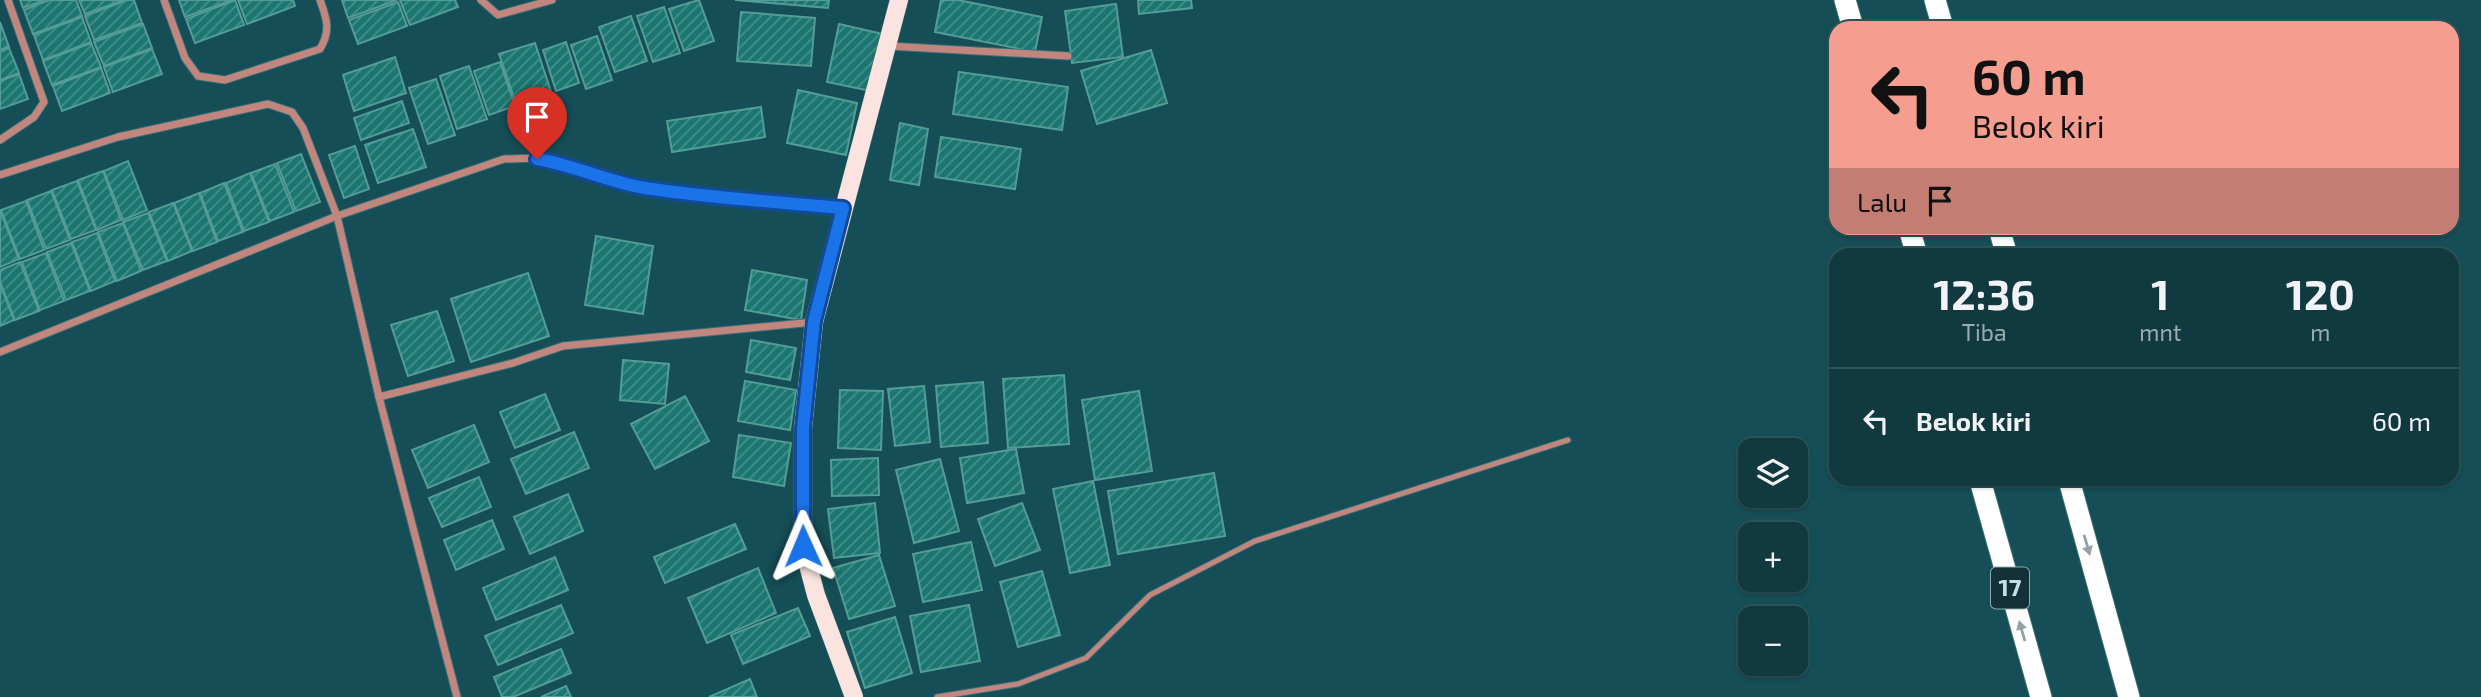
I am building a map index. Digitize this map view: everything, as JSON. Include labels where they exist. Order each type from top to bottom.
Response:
[{"type":"highway","points":[[1845,0],[1851,21]]},
{"type":"highway","points":[[1936,0],[1941,21]]},
{"type":"highway","name":"17","points":[[1982,486],[2041,697]]},
{"type":"highway","points":[[2071,486],[2129,697]]},
{"type":"main road","points":[[854,697],[816,595],[803,546],[803,428],[814,321],[900,0]]},
{"type":"street","points":[[0,140],[34,117],[44,102],[8,0]]},
{"type":"street","points":[[163,0],[185,58],[198,76],[225,80],[320,49],[328,36],[327,19],[320,0]]},
{"type":"street","points":[[481,0],[498,15],[552,0]]},
{"type":"street","points":[[888,46],[1068,57]]},
{"type":"street","points":[[0,175],[118,137],[268,104],[292,112],[303,128],[337,216],[379,397],[457,697]]},
{"type":"street","points":[[0,352],[337,216],[504,159],[572,165],[599,176],[644,188],[843,208]]},
{"type":"street","points":[[379,397],[513,363],[563,346],[814,321]]},
{"type":"lane","points":[[937,697],[1018,684],[1086,658],[1150,595],[1255,541],[1568,440]]},
{"type":"building","points":[[20,0],[45,0],[23,8]]},
{"type":"building","points":[[49,0],[76,0],[82,16],[33,34],[24,10]]},
{"type":"building","points":[[79,0],[124,0],[85,14]]},
{"type":"building","points":[[127,0],[134,0],[142,23],[94,40],[85,16]]},
{"type":"building","points":[[179,0],[232,0],[185,17]]},
{"type":"building","points":[[235,0],[244,25],[195,43],[186,19]]},
{"type":"building","points":[[238,0],[293,0],[295,6],[247,24]]},
{"type":"building","points":[[342,0],[397,0],[348,18]]},
{"type":"building","points":[[400,0],[455,0],[458,7],[410,25]]},
{"type":"building","points":[[699,0],[714,41],[684,51],[669,9]]},
{"type":"building","points":[[735,0],[829,0],[828,8]]},
{"type":"building","points":[[941,0],[958,0],[1042,17],[1035,52],[935,32]]},
{"type":"building","points":[[1138,0],[1191,0],[1192,8],[1139,14]]},
{"type":"building","points":[[398,2],[407,26],[358,44],[349,20]]},
{"type":"building","points":[[1116,4],[1123,57],[1072,63],[1065,11]]},
{"type":"building","points":[[664,7],[680,53],[653,62],[637,16]]},
{"type":"building","points":[[741,12],[815,18],[811,66],[737,61]]},
{"type":"building","points":[[631,16],[647,61],[615,72],[599,27]]},
{"type":"building","points":[[82,17],[91,42],[43,60],[34,35]]},
{"type":"building","points":[[0,22],[9,47],[0,50]]},
{"type":"building","points":[[143,24],[152,48],[104,66],[94,42]]},
{"type":"building","points":[[839,24],[883,34],[871,91],[827,82]]},
{"type":"building","points":[[597,36],[612,80],[586,89],[571,45]]},
{"type":"building","points":[[566,42],[579,83],[556,91],[543,50]]},
{"type":"building","points":[[91,43],[101,67],[52,85],[43,61]]},
{"type":"building","points":[[535,43],[554,101],[519,112],[499,54]]},
{"type":"building","points":[[9,48],[19,73],[0,80],[0,52]]},
{"type":"building","points":[[152,49],[162,74],[113,92],[104,67]]},
{"type":"building","points":[[1151,50],[1167,103],[1097,124],[1081,71]]},
{"type":"building","points":[[395,57],[406,93],[354,111],[343,75]]},
{"type":"building","points":[[500,62],[515,106],[489,115],[474,71]]},
{"type":"building","points":[[469,66],[487,119],[457,129],[440,76]]},
{"type":"building","points":[[101,68],[110,93],[62,111],[53,86]]},
{"type":"building","points":[[959,72],[1068,87],[1062,130],[953,114]]},
{"type":"building","points":[[19,74],[28,99],[0,109],[0,81]]},
{"type":"building","points":[[436,79],[455,135],[428,144],[409,88]]},
{"type":"building","points":[[798,90],[857,103],[846,155],[787,143]]},
{"type":"building","points":[[402,101],[409,123],[361,140],[354,118]]},
{"type":"building","points":[[761,107],[765,137],[672,152],[667,121]]},
{"type":"building","points":[[900,123],[928,129],[919,185],[890,180]]},
{"type":"building","points":[[413,129],[426,167],[378,183],[365,145]]},
{"type":"building","points":[[941,137],[1021,149],[1015,189],[935,177]]},
{"type":"building","points":[[355,146],[369,189],[344,198],[329,155]]},
{"type":"building","points":[[301,154],[320,202],[296,211],[277,163]]},
{"type":"building","points":[[128,161],[147,210],[123,220],[104,171]]},
{"type":"building","points":[[275,164],[294,212],[270,221],[251,173]]},
{"type":"building","points":[[103,171],[121,220],[97,230],[78,180]]},
{"type":"building","points":[[250,173],[269,222],[244,231],[226,183]]},
{"type":"building","points":[[77,181],[96,230],[71,239],[52,190]]},
{"type":"building","points":[[224,183],[243,232],[218,241],[200,193]]},
{"type":"building","points":[[51,191],[70,240],[46,249],[27,200]]},
{"type":"building","points":[[199,193],[217,242],[193,251],[174,203]]},
{"type":"building","points":[[26,201],[44,250],[20,259],[1,210]]},
{"type":"building","points":[[173,203],[192,251],[168,261],[149,212]]},
{"type":"building","points":[[0,210],[19,259],[0,267]]},
{"type":"building","points":[[148,213],[167,261],[143,270],[123,222]]},
{"type":"building","points":[[123,223],[141,271],[117,281],[98,232]]},
{"type":"building","points":[[97,233],[115,281],[91,291],[72,242]]},
{"type":"building","points":[[596,236],[653,246],[643,314],[585,305]]},
{"type":"building","points":[[71,243],[90,291],[66,300],[47,252]]},
{"type":"building","points":[[46,253],[64,301],[40,310],[22,262]]},
{"type":"building","points":[[20,262],[39,311],[15,320],[0,282],[0,270]]},
{"type":"building","points":[[752,270],[807,280],[801,320],[745,310]]},
{"type":"building","points":[[528,273],[549,336],[471,362],[451,299]]},
{"type":"building","points":[[0,284],[14,320],[0,326]]},
{"type":"building","points":[[437,311],[454,361],[408,376],[391,325]]},
{"type":"building","points":[[751,340],[796,348],[790,380],[746,372]]},
{"type":"building","points":[[623,360],[669,364],[665,404],[620,400]]},
{"type":"building","points":[[1064,375],[1069,444],[1008,448],[1003,379]]},
{"type":"building","points":[[745,381],[796,390],[790,430],[738,421]]},
{"type":"building","points":[[983,382],[988,443],[941,447],[936,386]]},
{"type":"building","points":[[924,386],[930,442],[895,446],[888,389]]},
{"type":"building","points":[[840,390],[883,391],[881,450],[838,448]]},
{"type":"building","points":[[1139,391],[1152,471],[1095,480],[1082,400]]},
{"type":"building","points":[[545,394],[560,430],[515,448],[500,412]]},
{"type":"building","points":[[685,396],[709,441],[655,469],[631,424]]},
{"type":"building","points":[[474,425],[489,462],[428,488],[412,450]]},
{"type":"building","points":[[574,432],[589,468],[526,494],[511,459]]},
{"type":"building","points":[[739,435],[791,443],[784,486],[733,477]]},
{"type":"building","points":[[1016,449],[1024,493],[967,503],[960,458]]},
{"type":"building","points":[[878,458],[879,495],[832,496],[831,460]]},
{"type":"building","points":[[940,459],[959,531],[914,543],[896,470]]},
{"type":"building","points":[[1214,473],[1225,536],[1118,554],[1108,491]]},
{"type":"building","points":[[479,477],[491,507],[442,527],[429,498]]},
{"type":"building","points":[[1093,481],[1110,565],[1070,573],[1053,489]]},
{"type":"building","points":[[568,494],[583,531],[530,554],[514,517]]},
{"type":"building","points":[[875,503],[880,553],[834,558],[828,509]]},
{"type":"building","points":[[1022,503],[1040,550],[995,566],[978,519]]},
{"type":"building","points":[[492,520],[504,549],[456,570],[444,540]]},
{"type":"building","points":[[735,524],[746,549],[665,583],[654,557]]},
{"type":"building","points":[[971,542],[982,590],[923,602],[913,554]]},
{"type":"building","points":[[879,555],[895,606],[849,619],[833,568]]},
{"type":"building","points":[[555,557],[568,590],[496,620],[483,588]]},
{"type":"building","points":[[758,568],[776,613],[707,643],[688,598]]},
{"type":"building","points":[[1042,571],[1060,635],[1018,647],[1000,582]]},
{"type":"building","points":[[561,605],[573,633],[498,665],[485,636]]},
{"type":"building","points":[[969,605],[980,661],[921,672],[910,616]]},
{"type":"building","points":[[798,608],[810,636],[743,664],[731,635]]},
{"type":"building","points":[[895,617],[912,673],[865,688],[847,632]]},
{"type":"building","points":[[561,649],[571,673],[513,697],[502,697],[494,677]]},
{"type":"building","points":[[750,679],[757,697],[709,697]]},
{"type":"building","points":[[566,686],[571,697],[541,697]]},
{"type":"route","points":[[537,159],[572,165],[599,176],[644,188],[843,208],[814,321],[803,428],[803,546]]}]
